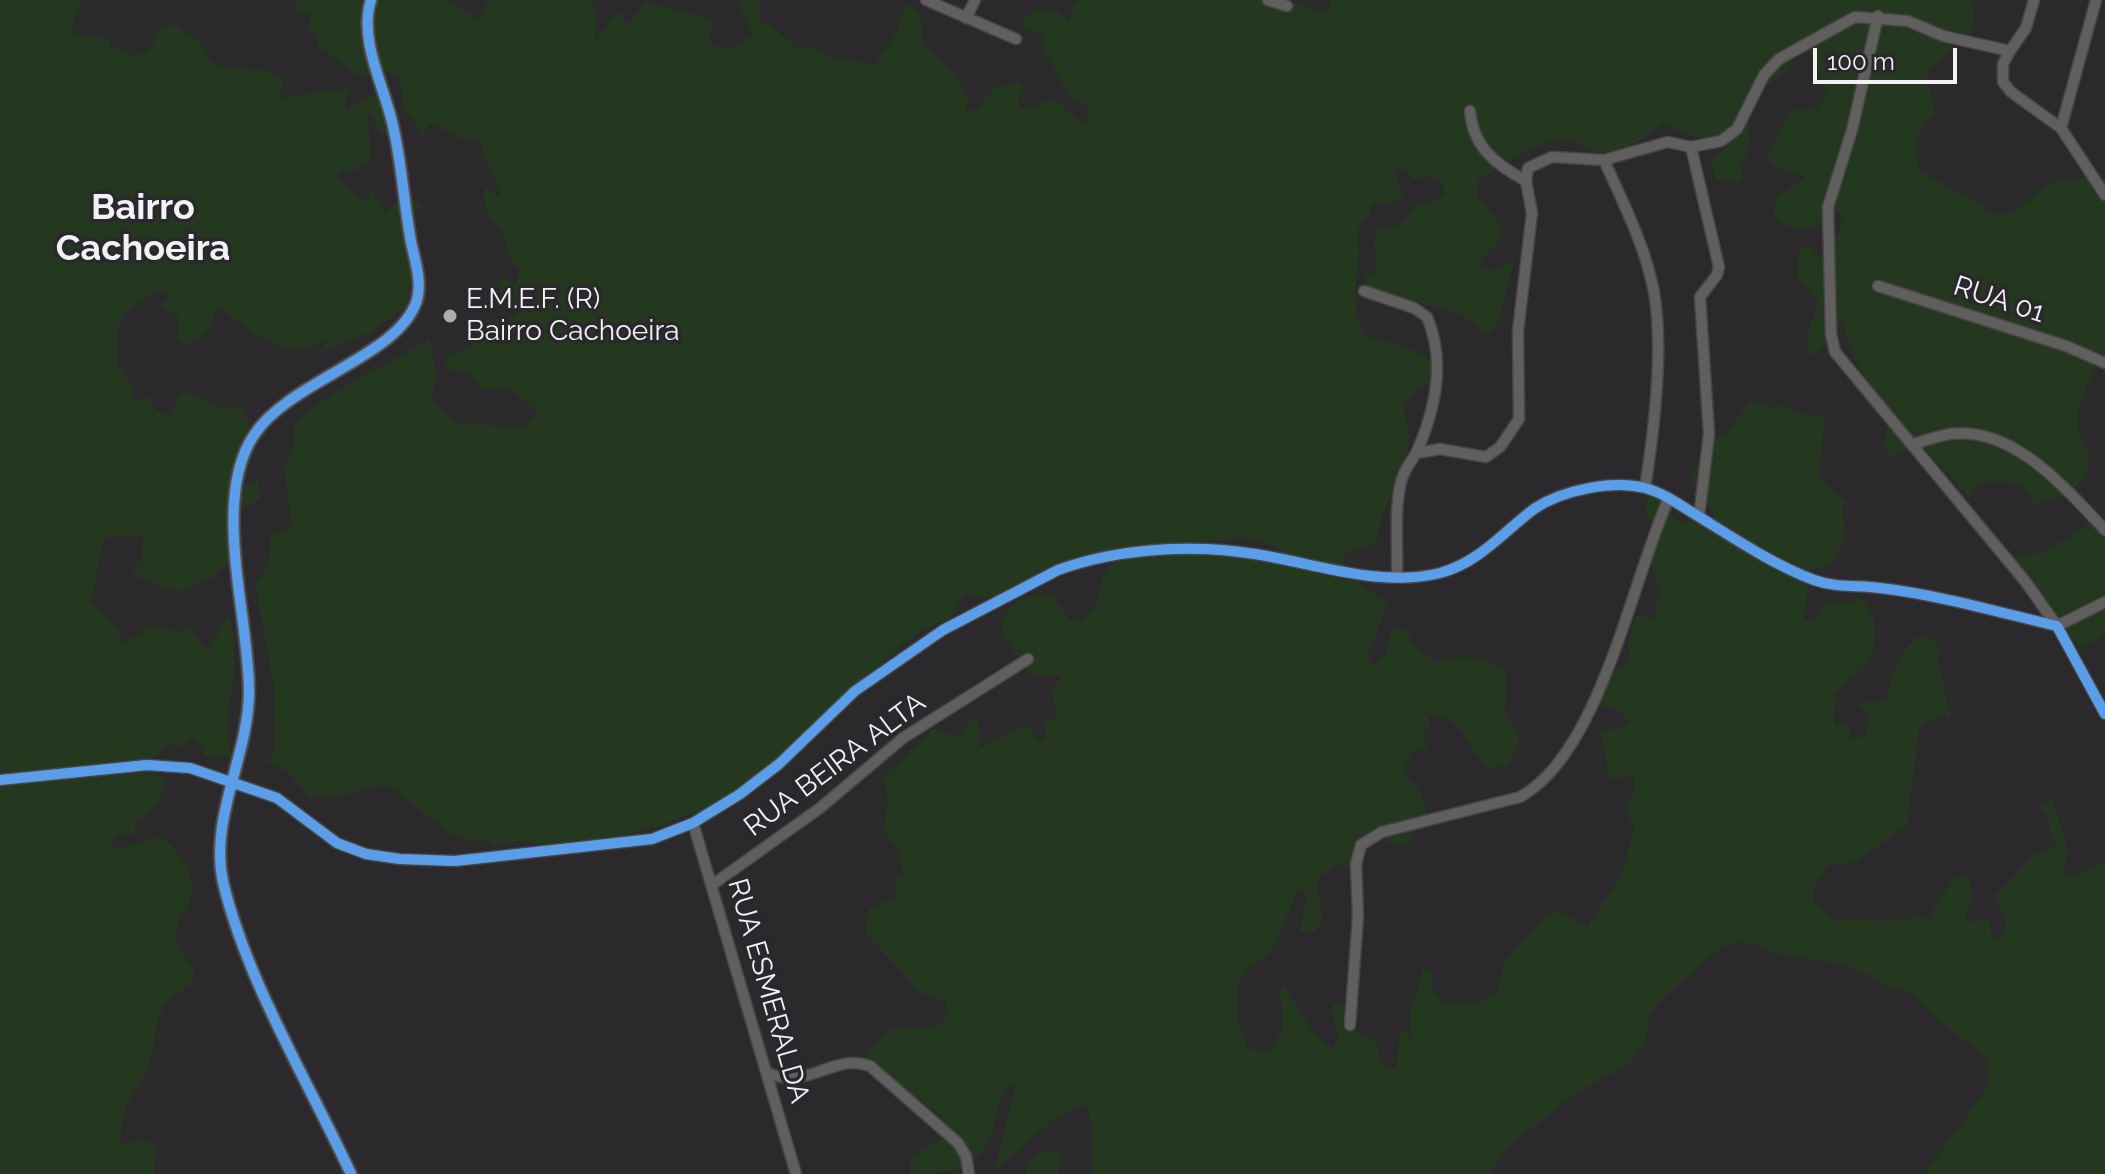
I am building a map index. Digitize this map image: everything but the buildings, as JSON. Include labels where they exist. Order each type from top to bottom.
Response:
[{"type":"street","points":[[351,1174],[255,973],[222,879],[220,849],[224,815],[245,737],[249,692],[235,528],[234,496],[240,466],[253,436],[269,417],[293,395],[382,342],[404,322],[417,299],[418,273],[399,153],[370,39],[367,11],[371,0]]},
{"type":"street","points":[[926,0],[1016,39]]},
{"type":"street","points":[[966,18],[975,0]]},
{"type":"street","points":[[1268,0],[1287,6]]},
{"type":"street","points":[[2034,0],[2026,28],[2003,64],[2003,82],[2011,92],[2061,128],[2105,195]]},
{"type":"street","points":[[2061,128],[2096,0]]},
{"type":"street","points":[[1417,453],[1440,449],[1486,457],[1500,447],[1515,428],[1520,409],[1518,331],[1532,213],[1526,181],[1528,168],[1552,157],[1604,160],[1668,142],[1691,147],[1721,141],[1737,129],[1764,75],[1779,59],[1855,17],[1878,16],[1908,21],[1977,45],[2010,51]]},
{"type":"street","points":[[1878,16],[1852,130],[1828,207],[1831,334],[1835,352],[2025,581],[2057,626],[2105,714]]},
{"type":"street","points":[[1470,111],[1481,148],[1493,161],[1526,181]]},
{"type":"street","points":[[1691,147],[1719,267],[1717,275],[1700,297],[1709,434],[1699,517]]},
{"type":"street","points":[[1604,160],[1640,242],[1654,295],[1653,437],[1645,488]]},
{"type":"street","name":"RUA 01","points":[[1878,286],[2066,346],[2105,363]]},
{"type":"street","points":[[1364,291],[1414,308],[1427,317],[1439,389],[1417,453],[1404,469],[1400,486],[1397,575]]},
{"type":"street","points":[[1914,444],[1953,433],[1988,439],[2027,455],[2105,530]]},
{"type":"street","points":[[0,780],[147,765],[190,768],[277,798],[337,843],[366,854],[400,859],[455,861],[652,839],[693,823],[769,771],[855,691],[943,630],[1068,566],[1176,549],[1212,549],[1361,574],[1438,573],[1483,554],[1536,508],[1562,497],[1609,486],[1645,488],[1669,498],[1818,581],[1836,586],[1878,587],[2057,626],[2105,602]]},
{"type":"street","points":[[1350,1025],[1358,916],[1356,864],[1361,845],[1382,832],[1520,797],[1538,787],[1553,772],[1587,713],[1641,583],[1656,526],[1669,498]]},
{"type":"street","name":"RUA BEIRA ALTA","points":[[712,885],[820,808],[903,738],[1028,659]]},
{"type":"street","name":"RUA ESMERALDA","points":[[693,823],[796,1174]]},
{"type":"street","points":[[768,1073],[791,1081],[845,1063],[870,1066],[952,1136],[966,1156],[969,1174]]},
{"type":"green space","points":[[0,0],[82,0],[69,34],[108,38],[111,46],[133,56],[149,52],[161,28],[172,24],[200,42],[211,62],[220,68],[262,70],[281,77],[284,83],[277,99],[345,89],[350,91],[345,100],[346,110],[371,96],[381,98],[400,125],[401,141],[397,144],[378,130],[372,114],[368,114],[371,163],[352,171],[340,171],[337,179],[365,201],[372,189],[385,213],[405,196],[422,205],[405,222],[412,277],[407,306],[369,333],[321,351],[327,341],[309,348],[285,348],[262,338],[220,309],[215,310],[206,332],[197,340],[185,344],[177,336],[178,316],[160,305],[169,298],[166,293],[155,292],[124,314],[117,329],[118,364],[131,386],[134,401],[148,397],[158,411],[170,416],[178,398],[189,392],[222,408],[243,407],[253,439],[242,481],[249,484],[258,479],[261,498],[240,511],[240,543],[232,558],[211,579],[178,592],[138,578],[132,569],[142,558],[143,536],[113,536],[104,540],[91,600],[118,630],[121,645],[148,628],[161,627],[181,634],[190,627],[208,652],[230,612],[233,633],[235,662],[228,724],[232,757],[206,757],[195,737],[182,747],[168,744],[160,754],[141,761],[138,772],[164,778],[163,791],[152,810],[135,821],[135,834],[117,835],[111,845],[116,850],[162,837],[182,858],[192,884],[189,903],[178,924],[176,938],[179,949],[196,976],[162,1011],[149,1064],[122,1122],[121,1144],[145,1140],[157,1146],[154,1174],[0,1174]]},
{"type":"green space","points":[[297,0],[447,0],[478,19],[488,0],[591,0],[597,16],[595,42],[616,15],[623,14],[624,22],[629,23],[645,2],[712,19],[710,44],[728,50],[753,35],[738,4],[741,0],[759,0],[761,22],[771,25],[797,48],[811,46],[828,57],[875,65],[894,37],[905,6],[910,5],[920,14],[923,44],[955,74],[969,99],[965,112],[977,109],[995,87],[1017,83],[1024,88],[1018,99],[1020,107],[1028,108],[1055,99],[1081,123],[1088,119],[1089,107],[1070,99],[1044,50],[1042,35],[1023,26],[1022,20],[1036,9],[1057,11],[1070,24],[1072,8],[1078,0],[1288,0],[1324,13],[1329,10],[1330,0],[1972,0],[1975,17],[1972,33],[1926,71],[1935,110],[1914,142],[1920,171],[1997,215],[2016,210],[2051,183],[2066,179],[2105,178],[2105,362],[2099,359],[2096,364],[2079,411],[2079,428],[2089,458],[2084,477],[2061,497],[2041,504],[2032,505],[2029,491],[2002,482],[1975,486],[1970,498],[1923,446],[1910,447],[1891,458],[1884,445],[1888,425],[1885,410],[1855,360],[1842,323],[1830,342],[1813,355],[1809,352],[1807,334],[1818,303],[1797,277],[1799,251],[1811,246],[1820,260],[1844,218],[1839,212],[1821,223],[1797,228],[1781,222],[1773,214],[1777,198],[1805,177],[1772,165],[1768,159],[1775,142],[1791,111],[1817,108],[1828,94],[1813,54],[1795,43],[1789,70],[1751,97],[1749,147],[1740,166],[1743,177],[1738,182],[1718,181],[1712,168],[1715,158],[1732,141],[1701,140],[1663,124],[1640,140],[1605,152],[1566,139],[1550,142],[1518,156],[1478,180],[1477,197],[1500,224],[1503,233],[1479,266],[1494,271],[1511,262],[1513,267],[1499,321],[1489,333],[1457,313],[1398,297],[1364,283],[1366,274],[1377,270],[1374,243],[1379,228],[1399,227],[1418,204],[1438,200],[1444,193],[1443,183],[1426,175],[1414,180],[1405,169],[1396,168],[1404,196],[1388,205],[1372,202],[1371,212],[1358,229],[1356,309],[1368,338],[1404,347],[1435,364],[1433,382],[1419,387],[1403,405],[1409,434],[1404,469],[1381,517],[1377,540],[1370,546],[1345,554],[1343,566],[1388,603],[1368,655],[1371,663],[1376,664],[1386,653],[1392,630],[1398,627],[1407,631],[1414,645],[1438,663],[1464,657],[1498,666],[1506,671],[1505,713],[1520,738],[1508,766],[1486,768],[1458,727],[1444,716],[1429,716],[1429,727],[1423,733],[1428,750],[1414,749],[1403,772],[1420,791],[1429,820],[1413,834],[1407,846],[1381,840],[1367,841],[1351,868],[1338,864],[1317,879],[1322,920],[1314,932],[1300,932],[1306,897],[1303,889],[1298,890],[1272,951],[1248,970],[1238,984],[1238,1019],[1248,1048],[1268,1053],[1283,1027],[1280,989],[1284,986],[1314,1033],[1332,1049],[1338,1037],[1331,1010],[1334,1004],[1343,1003],[1353,1029],[1378,1044],[1380,1064],[1396,1069],[1400,1033],[1405,1030],[1408,1038],[1411,1036],[1410,1012],[1423,969],[1433,970],[1431,988],[1440,1001],[1477,1002],[1497,993],[1505,962],[1543,917],[1559,911],[1588,928],[1623,872],[1634,828],[1625,809],[1634,793],[1634,774],[1610,780],[1600,730],[1623,728],[1629,722],[1616,709],[1598,707],[1596,700],[1607,674],[1622,669],[1630,656],[1627,642],[1636,617],[1642,614],[1652,619],[1662,590],[1651,558],[1659,538],[1645,509],[1647,498],[1659,492],[1672,494],[1672,516],[1679,522],[1716,517],[1691,477],[1706,448],[1733,425],[1748,404],[1754,402],[1772,408],[1784,405],[1810,417],[1825,414],[1819,479],[1845,501],[1845,532],[1840,548],[1829,566],[1810,569],[1804,620],[1816,622],[1825,602],[1846,605],[1858,597],[1871,613],[1876,633],[1867,663],[1836,695],[1834,725],[1848,724],[1852,728],[1849,735],[1855,739],[1865,735],[1871,717],[1857,703],[1888,701],[1890,682],[1897,664],[1907,648],[1921,635],[1934,641],[1942,650],[1937,658],[1950,713],[1948,720],[1945,715],[1924,723],[1919,730],[1907,826],[1853,863],[1830,863],[1815,883],[1814,902],[1834,921],[1900,920],[1921,916],[1927,920],[1953,879],[1962,874],[1970,880],[1972,899],[1965,922],[1987,919],[1991,924],[1991,938],[1999,939],[2006,924],[1995,895],[2034,855],[2057,845],[2050,834],[2047,813],[2038,805],[2052,797],[2068,850],[2063,874],[2076,875],[2105,862],[2105,1174],[1924,1174],[1989,1086],[1988,1065],[1982,1052],[1950,1030],[1912,994],[1889,987],[1861,971],[1834,962],[1784,956],[1754,944],[1735,942],[1720,948],[1661,1000],[1649,1016],[1645,1045],[1630,1063],[1574,1095],[1504,1150],[1491,1174],[1091,1174],[1092,1127],[1087,1108],[1082,1105],[1052,1121],[995,1170],[1015,1086],[1009,1083],[987,1143],[973,1161],[954,1170],[909,1174],[912,1156],[946,1137],[947,1128],[939,1114],[863,1061],[885,1032],[899,1028],[934,1028],[944,1020],[947,1009],[946,1001],[921,993],[865,933],[869,908],[894,898],[897,892],[894,877],[903,872],[899,852],[883,829],[888,805],[884,776],[933,729],[960,737],[968,722],[978,719],[981,748],[1028,725],[1037,743],[1046,740],[1044,720],[1052,721],[1057,714],[1051,693],[1061,677],[1029,674],[1006,639],[1002,622],[1006,612],[1020,600],[1033,595],[1053,596],[1069,619],[1078,622],[1094,611],[1104,574],[1118,561],[1162,554],[1283,552],[1275,546],[1242,538],[1116,548],[995,598],[965,594],[947,622],[930,626],[888,658],[788,764],[789,760],[703,812],[686,815],[661,826],[624,835],[547,844],[516,841],[496,846],[487,839],[474,841],[448,831],[386,785],[337,797],[309,797],[288,772],[266,761],[275,753],[274,686],[255,584],[268,567],[271,536],[292,526],[284,469],[295,441],[294,424],[342,388],[429,339],[437,374],[431,397],[457,423],[523,427],[539,413],[512,391],[481,388],[472,375],[451,371],[444,362],[448,355],[471,348],[478,326],[486,319],[510,318],[519,311],[500,289],[501,277],[515,286],[520,271],[510,258],[502,232],[486,210],[483,194],[486,187],[498,196],[501,194],[480,144],[476,140],[459,138],[430,123],[422,138],[414,121],[404,111],[399,76],[379,69],[366,77],[359,75],[318,48],[318,35],[308,30],[312,15],[306,12],[295,17]]},
{"type":"green space","points":[[2097,519],[2105,523],[2105,634],[2081,649],[2014,558],[2046,551]]},
{"type":"green space","points":[[1056,1150],[1064,1157],[1057,1174],[1026,1174],[1029,1162],[1040,1154]]},
{"type":"cycle path","points":[[351,1174],[247,957],[223,882],[220,858],[225,810],[243,739],[249,691],[235,559],[235,491],[241,461],[254,435],[271,416],[292,399],[389,337],[406,320],[417,300],[419,286],[396,141],[370,47],[368,15],[371,0]]},
{"type":"cycle path","points":[[0,780],[147,765],[190,768],[277,798],[337,843],[366,854],[400,859],[455,861],[652,839],[693,823],[740,794],[779,764],[855,691],[943,630],[1058,570],[1131,553],[1206,549],[1255,554],[1371,576],[1417,577],[1440,573],[1467,562],[1545,502],[1588,488],[1618,485],[1659,493],[1769,559],[1814,580],[1924,595],[2057,626],[2105,714]]},
{"type":"place","name":"E.M.E.F. (R) Bairro Cachoeira","points":[[450,316]]},
{"type":"district","name":"Bairro Cachoeira","points":[[143,228]]}]
